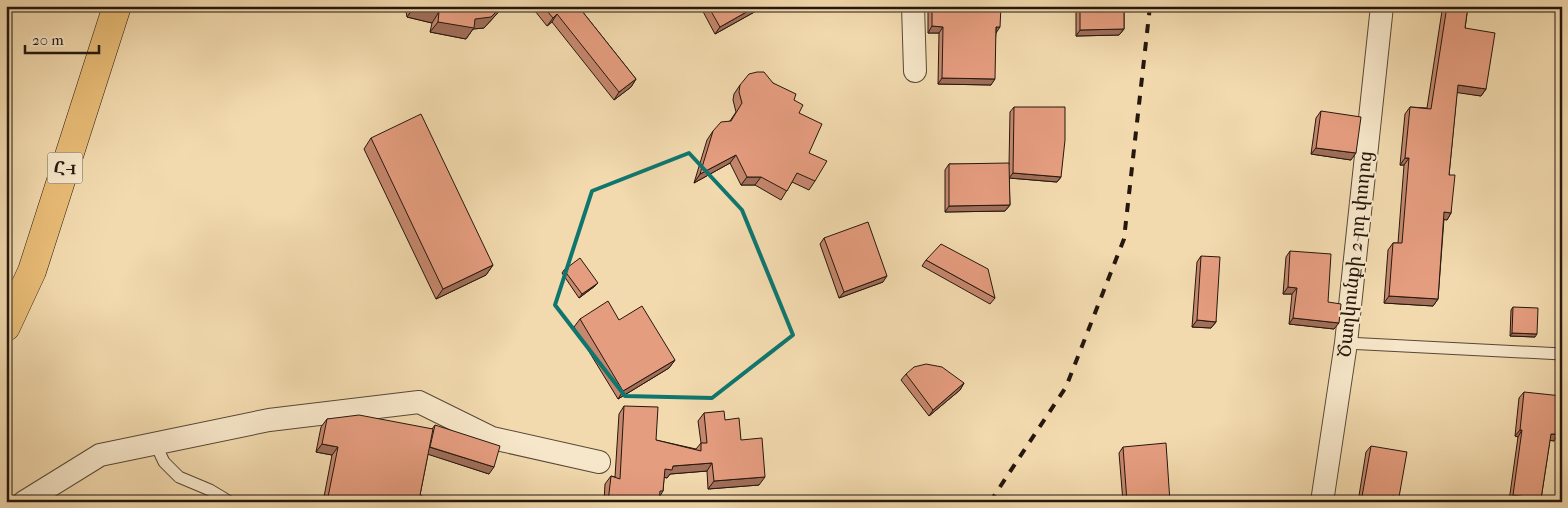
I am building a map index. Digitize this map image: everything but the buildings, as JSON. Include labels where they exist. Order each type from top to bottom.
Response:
[{"type":"main road","name":"Հ-1","points":[[6,327],[32,271],[117,6]]},
{"type":"street","points":[[913,6],[915,71]]},
{"type":"street","name":"Ծաղկունքի 2-րդ փողոց","points":[[1322,502],[1346,343],[1382,6]]},
{"type":"street","points":[[24,502],[100,455],[269,420],[419,402],[492,438],[599,462]]},
{"type":"lane","points":[[1346,343],[1562,354]]},
{"type":"lane","points":[[155,443],[164,462],[179,477],[210,490],[230,502]]},
{"type":"highlighted area","points":[[689,153],[742,210],[793,335],[712,398],[625,396],[555,305],[592,191]]},
{"type":"railway","points":[[990,502],[1066,387],[1124,239],[1150,6]]}]
